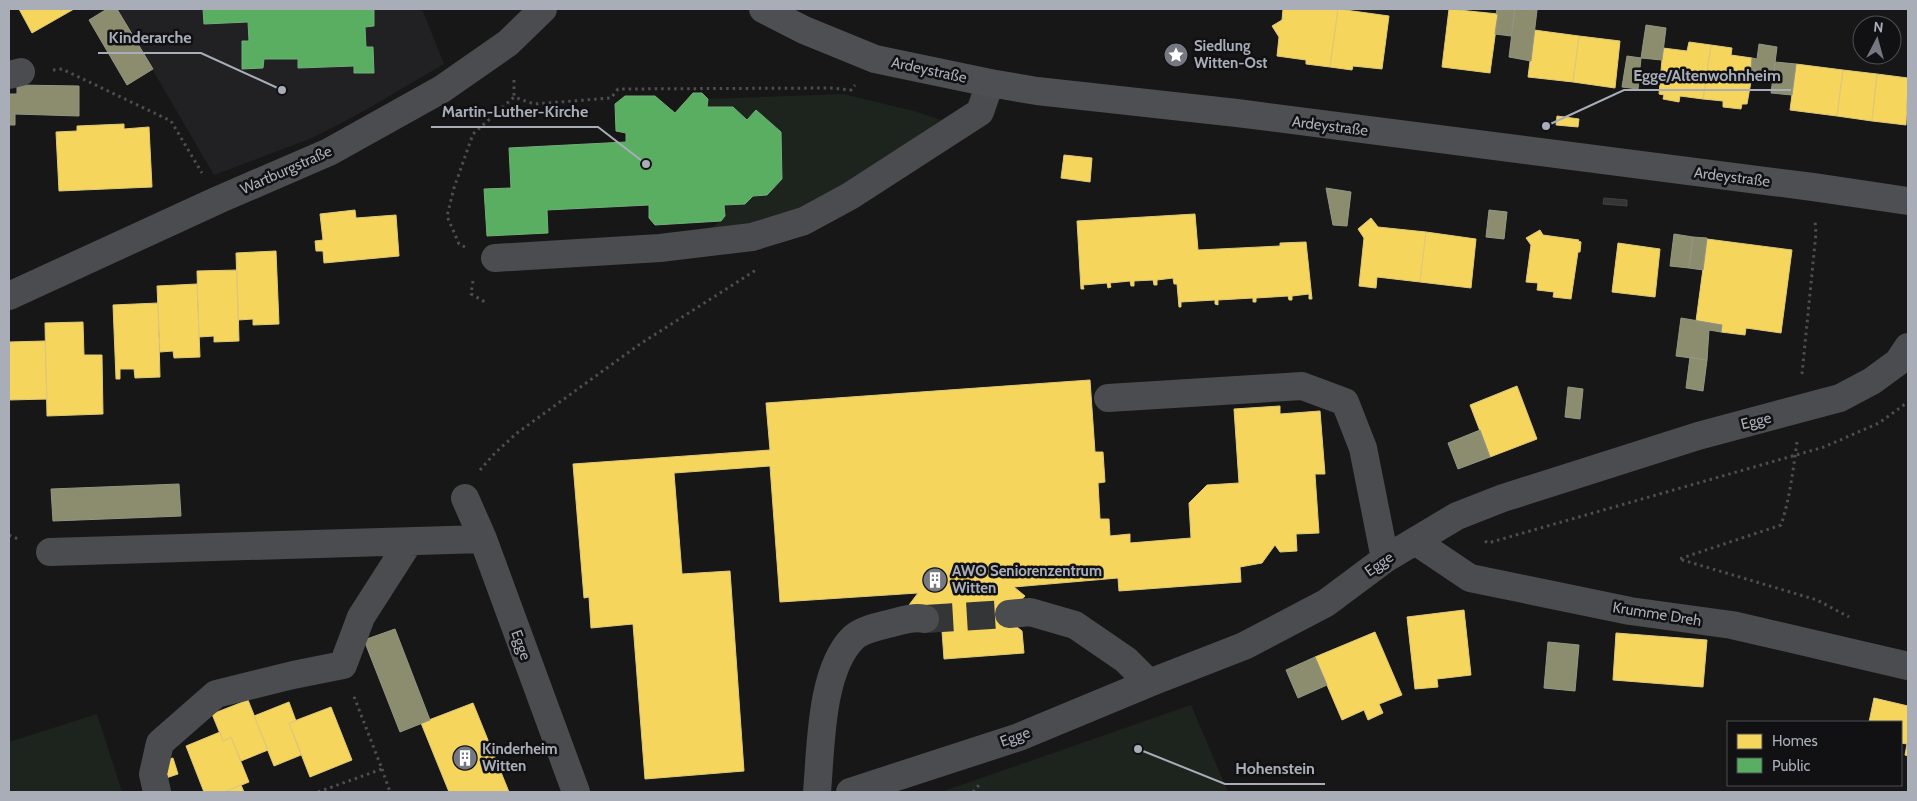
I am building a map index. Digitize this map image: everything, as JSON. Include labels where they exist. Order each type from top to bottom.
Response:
[{"type":"main road","name":"Ardeystraße","points":[[763,9],[804,30],[875,59],[1037,91],[1237,114],[1813,187],[1908,201]]},
{"type":"street","name":"Wartburgstraße","points":[[9,296],[218,200],[329,152],[442,89],[508,44],[543,9]]},
{"type":"street","points":[[495,258],[660,248],[752,237],[804,222],[850,196],[980,112],[990,83]]},
{"type":"street","name":"Egge","points":[[850,792],[1018,737],[1244,646],[1326,603],[1385,559],[1457,516],[1503,498],[1689,439],[1840,398],[1872,381],[1898,362],[1908,347]]},
{"type":"street","points":[[1108,398],[1302,386],[1345,402],[1363,448],[1385,559]]},
{"type":"street","name":"Egge","points":[[466,498],[576,792]]},
{"type":"street","points":[[50,552],[482,539]]},
{"type":"street","name":"Krumme Dreh","points":[[1414,541],[1470,578],[1630,611],[1732,625],[1908,666]]},
{"type":"street","points":[[157,792],[153,774],[160,743],[216,694],[343,665],[362,617],[409,542]]},
{"type":"street","points":[[1009,614],[1030,612],[1075,626],[1126,660],[1149,683]]},
{"type":"street","points":[[817,792],[827,692],[840,656],[854,637],[871,628],[915,617],[925,619]]},
{"type":"path","points":[[514,96],[534,104],[611,98],[618,89],[830,88],[851,90],[875,59]]},
{"type":"path","points":[[15,73],[62,69],[171,121],[218,200]]},
{"type":"path","points":[[495,258],[459,244],[447,216],[454,188],[473,134],[514,96],[514,86]]},
{"type":"path","points":[[1813,187],[1816,233],[1800,389],[1802,409],[1788,501],[1781,524],[1679,559],[1817,600],[1851,618]]},
{"type":"path","points":[[466,498],[482,468],[517,433],[640,344],[764,266]]},
{"type":"path","points":[[471,294],[485,302]]},
{"type":"path","points":[[1457,516],[1488,543],[1824,447],[1879,424],[1908,402]]},
{"type":"path","points":[[343,665],[390,792]]},
{"type":"path","points":[[318,792],[382,769]]},
{"type":"shaded area","points":[[117,9],[422,9],[444,64],[355,116],[312,138],[214,175]]},
{"type":"shaded area","points":[[843,94],[914,111],[941,120],[889,159],[813,206],[739,231],[707,231],[725,216],[724,205],[744,204],[753,196],[767,195],[782,179],[781,132],[756,111],[747,120],[733,107],[707,107],[708,99]]},
{"type":"shaded area","points":[[1191,705],[1228,792],[941,792]]},
{"type":"shaded area","points":[[97,714],[122,792],[9,792],[9,742]]},
{"type":"building: Homes","points":[[19,9],[74,9],[32,33]]},
{"type":"building: Homes","points":[[1283,9],[1338,9],[1330,67],[1306,64],[1306,60],[1277,56],[1279,37],[1272,26],[1282,20]]},
{"type":"building: Homes","points":[[1338,9],[1389,16],[1382,69],[1353,66],[1352,70],[1330,67]]},
{"type":"building: Homes","points":[[1449,9],[1498,14],[1490,73],[1442,67]]},
{"type":"building: Homes","points":[[1534,30],[1579,36],[1573,82],[1528,77]]},
{"type":"building: Homes","points":[[1579,36],[1620,41],[1615,88],[1573,82]]},
{"type":"building: Homes","points":[[1689,42],[1711,45],[1703,99],[1680,96],[1679,102],[1663,99],[1664,95],[1659,94],[1663,48],[1687,51]]},
{"type":"building: Homes","points":[[1711,45],[1732,48],[1731,55],[1752,58],[1751,72],[1753,72],[1747,104],[1742,104],[1741,109],[1723,107],[1723,101],[1703,99]]},
{"type":"building: Homes","points":[[1796,64],[1843,70],[1837,116],[1790,110]]},
{"type":"building: Homes","points":[[1843,70],[1877,74],[1872,121],[1837,116]]},
{"type":"building: Homes","points":[[1877,74],[1908,78],[1906,125],[1872,121]]},
{"type":"building: Homes","points":[[1557,116],[1579,119],[1578,127],[1556,125]]},
{"type":"building: Homes","points":[[124,124],[124,129],[149,127],[152,187],[59,191],[56,132],[77,131],[77,126]]},
{"type":"building: Homes","points":[[1064,155],[1092,158],[1090,182],[1061,178]]},
{"type":"building: Homes","points":[[355,210],[356,218],[396,215],[399,256],[324,263],[323,251],[316,251],[315,241],[323,240],[320,214]]},
{"type":"building: Homes","points":[[1195,214],[1198,250],[1280,246],[1280,243],[1306,242],[1312,299],[1309,299],[1309,294],[1292,296],[1292,300],[1289,300],[1288,296],[1256,298],[1256,302],[1253,302],[1253,298],[1218,300],[1218,305],[1215,304],[1215,300],[1181,302],[1181,307],[1179,307],[1177,284],[1174,284],[1173,278],[1157,280],[1157,285],[1154,285],[1153,280],[1134,281],[1134,286],[1131,286],[1130,281],[1110,283],[1111,287],[1108,288],[1107,283],[1083,285],[1084,289],[1081,289],[1077,221]]},
{"type":"building: Homes","points":[[1371,218],[1378,227],[1426,232],[1420,282],[1377,277],[1376,288],[1359,286],[1364,238],[1358,229]]},
{"type":"building: Homes","points":[[1540,230],[1543,235],[1579,240],[1581,242],[1571,299],[1553,297],[1554,292],[1537,290],[1538,283],[1526,282],[1531,245],[1526,238]]},
{"type":"building: Homes","points":[[1426,232],[1476,239],[1471,288],[1420,282]]},
{"type":"building: Homes","points":[[1707,239],[1792,250],[1781,333],[1746,328],[1745,335],[1721,332],[1722,325],[1696,321]]},
{"type":"building: Homes","points":[[1618,243],[1660,249],[1655,297],[1612,292]]},
{"type":"building: Homes","points":[[276,251],[279,324],[253,325],[253,319],[238,320],[236,253]]},
{"type":"building: Homes","points":[[237,270],[239,341],[214,342],[214,336],[199,337],[197,271]]},
{"type":"building: Homes","points":[[197,284],[200,357],[174,358],[173,351],[160,352],[157,286]]},
{"type":"building: Homes","points":[[158,303],[160,377],[135,378],[134,369],[120,369],[120,379],[116,379],[113,305]]},
{"type":"building: Homes","points":[[83,322],[84,355],[102,355],[103,414],[47,416],[45,323]]},
{"type":"building: Homes","points":[[45,341],[47,399],[9,400],[9,342]]},
{"type":"building: Homes","name":"AWO Seniorenzentrum Witten","points":[[1090,380],[1095,452],[1103,452],[1105,482],[1098,483],[1100,519],[1109,519],[1110,536],[1130,534],[1130,543],[1191,538],[1189,503],[1207,485],[1239,483],[1234,409],[1280,406],[1280,414],[1320,411],[1325,474],[1315,474],[1319,533],[1296,534],[1297,551],[1280,552],[1275,545],[1262,563],[1240,567],[1241,582],[1119,591],[1118,578],[1014,587],[1025,596],[1009,614],[1012,623],[1022,631],[1024,653],[944,659],[942,631],[927,631],[909,605],[918,593],[780,602],[770,466],[674,473],[682,574],[730,571],[744,771],[645,779],[633,624],[591,628],[589,597],[584,598],[573,464],[770,450],[766,403]]},
{"type":"building: Homes","points":[[1517,386],[1537,439],[1490,457],[1470,405]]},
{"type":"building: Homes","points":[[1464,610],[1471,675],[1437,679],[1438,687],[1415,689],[1407,617]]},
{"type":"building: Homes","points":[[1375,632],[1402,695],[1379,704],[1383,713],[1368,720],[1364,710],[1342,720],[1315,657]]},
{"type":"building: Homes","points":[[1616,633],[1707,640],[1703,687],[1613,680]]},
{"type":"building: Homes","points":[[1874,698],[1908,706],[1908,756],[1905,755],[1907,744],[1902,743],[1902,721],[1869,721]]},
{"type":"building: Homes","points":[[248,700],[268,750],[241,761],[231,737],[223,741],[212,714]]},
{"type":"building: Homes","points":[[289,702],[296,721],[289,723],[301,755],[274,766],[254,716]]},
{"type":"building: Homes","name":"Kinderheim Witten","points":[[473,703],[509,792],[449,792],[421,723]]},
{"type":"building: Homes","points":[[331,707],[352,760],[310,777],[289,723]]},
{"type":"building: Homes","points":[[220,732],[223,741],[231,737],[249,782],[224,792],[204,792],[186,746]]},
{"type":"building: Homes","points":[[173,758],[178,774],[166,778],[161,761]]},
{"type":"building: Homes","points":[[241,785],[244,792],[224,792]]},
{"type":"building: Public","points":[[203,9],[374,9],[374,26],[365,27],[366,47],[373,47],[374,73],[354,73],[354,66],[298,68],[298,59],[264,59],[263,68],[242,69],[242,41],[249,41],[248,22],[204,24]]},
{"type":"building: Public","points":[[693,93],[702,93],[708,99],[707,107],[733,107],[747,120],[756,110],[781,132],[782,179],[767,195],[753,196],[745,204],[724,205],[725,216],[721,221],[655,225],[649,218],[649,205],[547,210],[548,233],[487,236],[484,189],[511,188],[509,148],[626,142],[626,133],[616,131],[615,104],[625,96],[655,96],[675,113]]},
{"type":"building: Industry","points":[[107,9],[117,9],[153,69],[127,85],[89,20]]},
{"type":"building: Industry","points":[[1497,9],[1515,9],[1511,36],[1495,34]]},
{"type":"building: Industry","points":[[1515,9],[1537,10],[1531,61],[1509,57]]},
{"type":"building: Industry","points":[[1646,25],[1666,28],[1662,60],[1641,58]]},
{"type":"building: Industry","points":[[1759,44],[1777,47],[1773,78],[1752,76],[1752,58],[1757,59]]},
{"type":"building: Industry","points":[[1627,56],[1641,58],[1638,89],[1622,87]]},
{"type":"building: Industry","points":[[1775,62],[1796,64],[1792,95],[1771,93]]},
{"type":"building: Industry","points":[[17,85],[79,86],[79,116],[15,114],[15,125],[9,125],[9,94],[17,94]]},
{"type":"building: Industry","points":[[1326,188],[1351,192],[1347,226],[1333,225]]},
{"type":"building: Industry","points":[[1489,210],[1507,212],[1504,239],[1486,237]]},
{"type":"building: Industry","points":[[1674,234],[1693,237],[1689,268],[1670,266]]},
{"type":"building: Industry","points":[[1693,237],[1707,238],[1703,270],[1689,268]]},
{"type":"building: Industry","points":[[1681,318],[1722,325],[1721,332],[1709,330],[1707,360],[1676,356]]},
{"type":"building: Industry","points":[[1690,357],[1707,360],[1703,391],[1686,388]]},
{"type":"building: Industry","points":[[1568,387],[1583,389],[1580,419],[1565,417]]},
{"type":"building: Industry","points":[[1480,430],[1490,457],[1458,469],[1448,443]]},
{"type":"building: Industry","points":[[179,484],[181,516],[53,521],[51,489]]},
{"type":"building: Industry","points":[[395,629],[430,720],[400,732],[364,640]]},
{"type":"building: Industry","points":[[1548,642],[1579,645],[1575,691],[1544,688]]},
{"type":"building: Industry","points":[[1315,657],[1327,685],[1298,698],[1286,670]]},
{"type":"building: Other","points":[[1604,198],[1627,200],[1627,206],[1603,204]]},
{"type":"tunnel","points":[[925,619],[1009,614]]},
{"type":"place","name":"Siedlung Witten-Ost","points":[[1176,55]]},
{"type":"place","name":"Kinderarche","points":[[282,90]]},
{"type":"place","name":"Egge/Altenwohnheim","points":[[1546,126]]},
{"type":"place","name":"Martin-Luther-Kirche","points":[[646,164]]},
{"type":"place","name":"AWO Seniorenzentrum Witten","points":[[935,580]]},
{"type":"place","name":"Hohenstein","points":[[1138,749]]},
{"type":"place","name":"Kinderheim Witten","points":[[465,758]]}]
